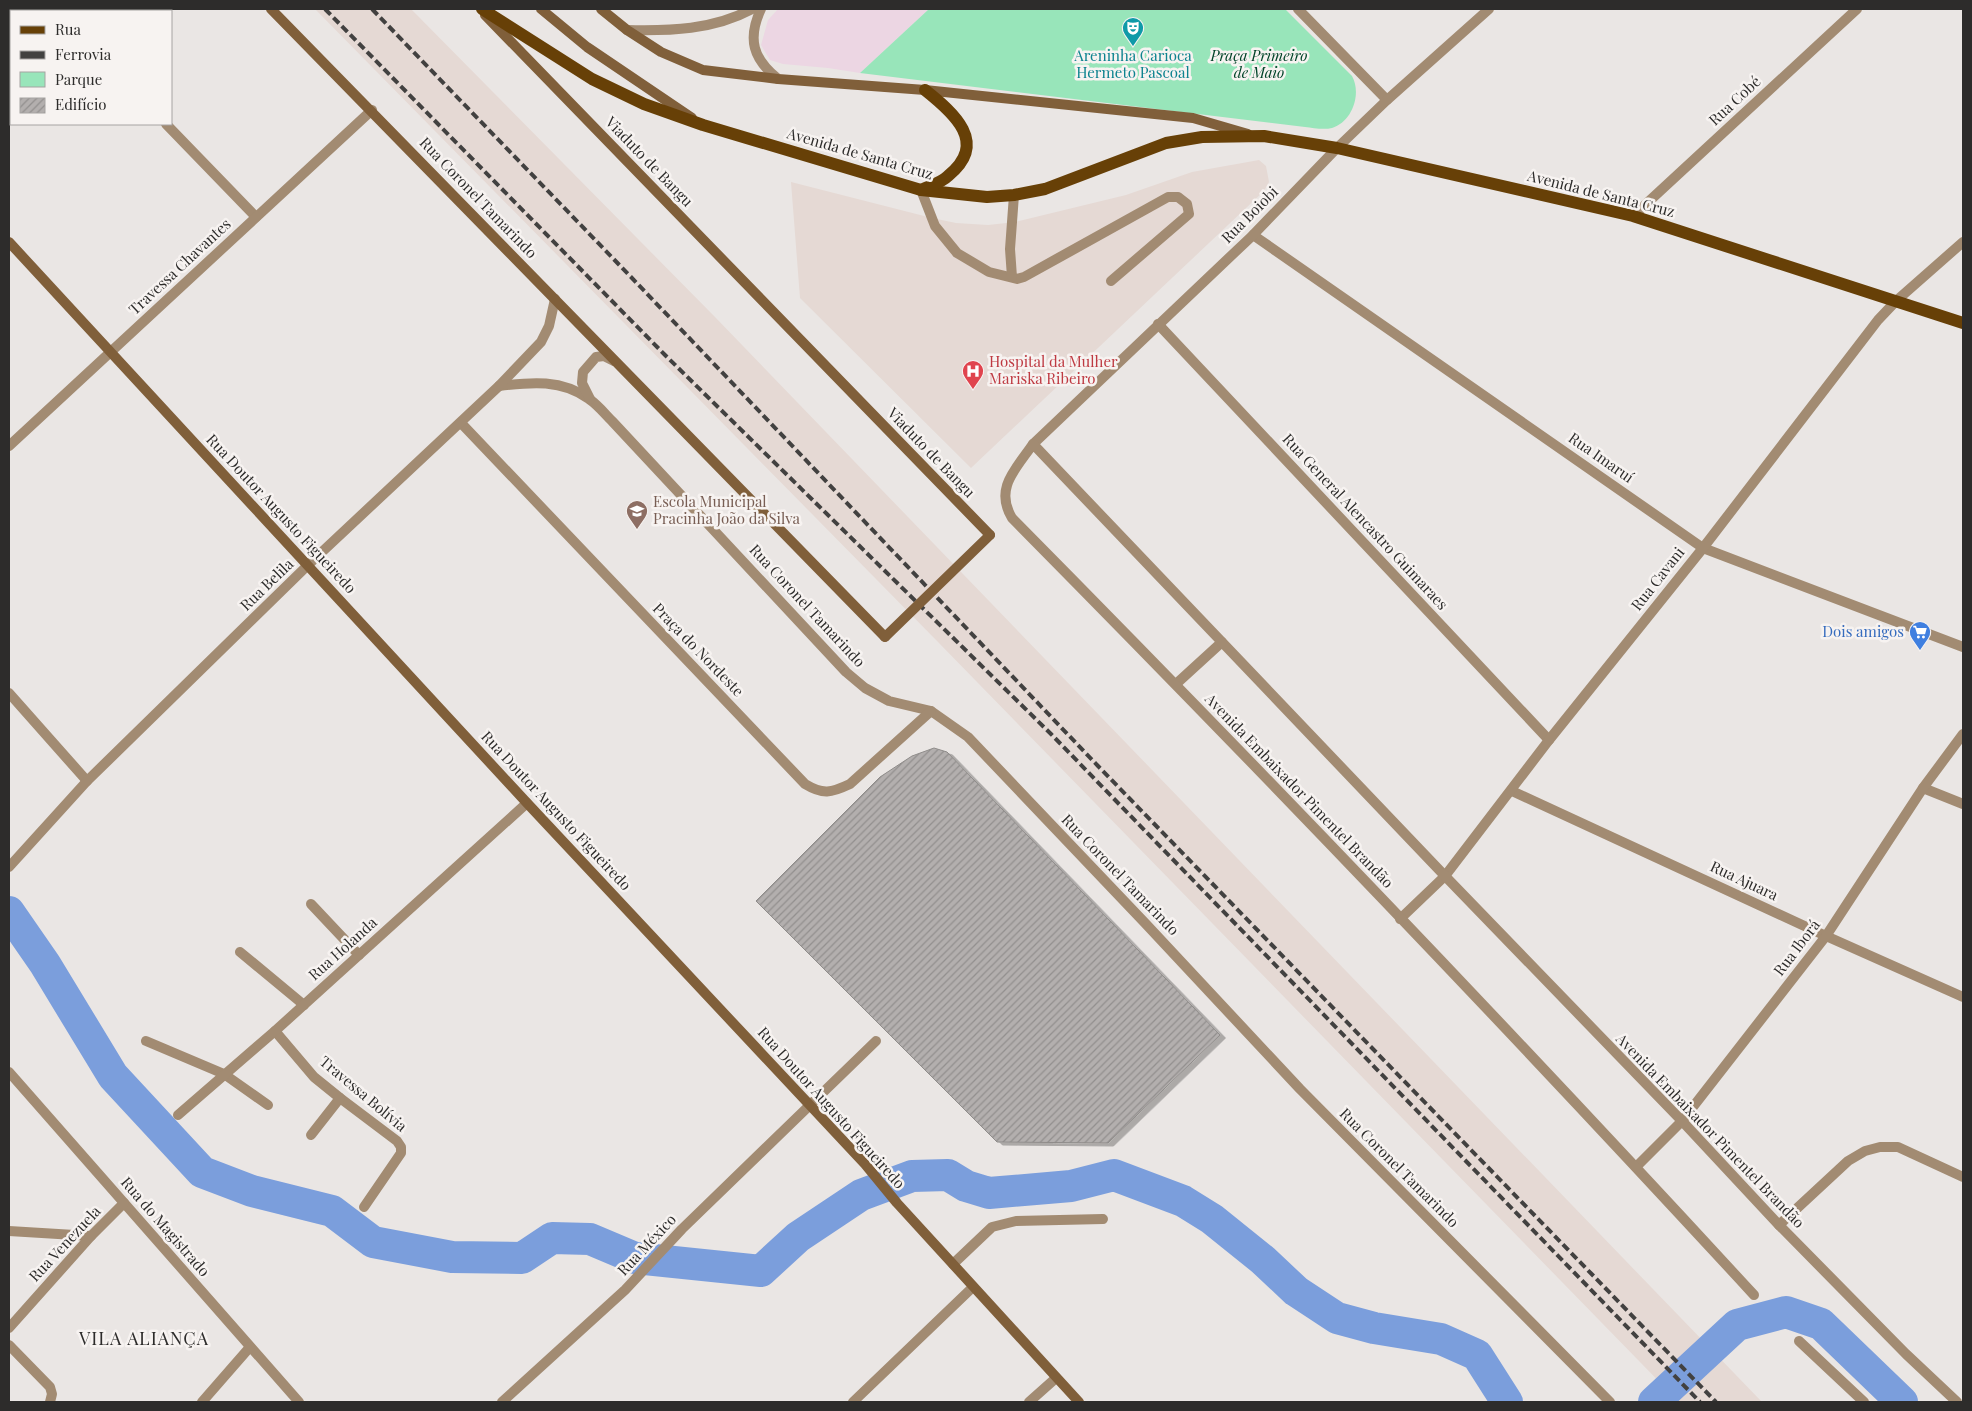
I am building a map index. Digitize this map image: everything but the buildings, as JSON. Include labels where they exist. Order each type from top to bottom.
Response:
[{"type":"main road","name":"Avenida de Santa Cruz","points":[[481,9],[592,79],[644,104],[703,125],[920,190],[987,197],[1014,195],[1045,189],[1166,143],[1202,137],[1264,136],[1337,148],[1634,216],[1963,323]]},
{"type":"main road","points":[[920,190],[948,177],[962,161],[968,147],[964,132],[956,117],[925,90]]},
{"type":"street","name":"Rua Coronel Tamarindo","points":[[272,9],[614,361]]},
{"type":"street","name":"Viaduto de Bangu","points":[[481,9],[990,535],[885,637],[614,361]]},
{"type":"street","points":[[541,9],[587,47],[703,125]]},
{"type":"street","name":"Avenida de Santa Cruz","points":[[601,9],[627,30],[661,52],[703,70],[778,79],[925,90],[1193,118],[1252,135]]},
{"type":"street","points":[[627,30],[685,30],[739,16],[752,9]]},
{"type":"street","points":[[760,9],[755,22],[753,36],[756,55],[765,69],[778,79]]},
{"type":"street","points":[[1298,9],[1387,100]]},
{"type":"street","name":"Rua Boiobi","points":[[1033,444],[1253,235],[1337,148],[1387,100],[1490,9]]},
{"type":"street","name":"Rua Cobé","points":[[1634,216],[1857,9]]},
{"type":"street","name":"Travessa Chavantes","points":[[9,446],[372,110]]},
{"type":"street","points":[[167,125],[256,217]]},
{"type":"street","points":[[920,190],[935,226],[957,253],[989,272],[1017,279],[1024,278],[1168,197],[1178,197],[1187,204],[1189,214],[1110,281]]},
{"type":"street","points":[[1012,277],[1010,249],[1014,195]]},
{"type":"street","name":"Rua Imaruí","points":[[1253,235],[1703,548],[1963,647]]},
{"type":"street","name":"Rua Doutor Augusto Figueiredo","points":[[9,242],[527,803],[865,1164],[897,1203],[1079,1402]]},
{"type":"street","name":"Rua Cavani","points":[[1445,876],[1550,740],[1703,548],[1878,320],[1896,301],[1963,242]]},
{"type":"street","name":"Rua Belila","points":[[9,867],[87,781],[308,565],[499,386],[541,342],[550,326],[555,299]]},
{"type":"street","name":"Rua General Alencastro Guimaraes","points":[[1158,324],[1550,740]]},
{"type":"street","name":"Rua Coronel Tamarindo","points":[[590,399],[582,382],[583,372],[596,357],[604,356],[614,361]]},
{"type":"street","name":"Rua Coronel Tamarindo","points":[[499,386],[530,382],[552,384],[570,388],[590,399],[846,672],[865,688],[889,701],[931,711],[968,737],[1146,923],[1300,1089],[1610,1402]]},
{"type":"street","name":"Praça do Nordeste","points":[[461,423],[805,784],[818,792],[836,791],[850,784],[931,711]]},
{"type":"street","name":"Avenida Embaixador Pimentel Brandão","points":[[1754,1295],[1636,1167],[1176,684],[1012,518],[1006,507],[1004,492],[1009,480],[1033,444],[1445,876],[1682,1120],[1779,1225],[1906,1354],[1957,1402]]},
{"type":"street","points":[[1176,684],[1222,642]]},
{"type":"street","points":[[9,693],[87,781]]},
{"type":"street","name":"Rua Iborá","points":[[1636,1167],[1682,1120],[1826,936],[1923,788],[1963,734]]},
{"type":"street","points":[[1923,788],[1963,804]]},
{"type":"street","name":"Rua Ajuara","points":[[1512,791],[1826,936],[1963,996]]},
{"type":"street","name":"Rua Holanda","points":[[178,1115],[276,1031],[527,803]]},
{"type":"street","points":[[1400,919],[1445,876]]},
{"type":"street","points":[[311,904],[359,955]]},
{"type":"street","points":[[240,952],[304,1005]]},
{"type":"street","name":"Travessa Bolívia","points":[[276,1031],[314,1077],[397,1140],[401,1147],[396,1160],[364,1206]]},
{"type":"street","points":[[146,1041],[224,1074],[268,1105]]},
{"type":"street","name":"Rua México","points":[[502,1402],[625,1290],[682,1229],[876,1041]]},
{"type":"street","name":"Rua do Magistrado","points":[[9,1072],[300,1402]]},
{"type":"street","points":[[311,1136],[340,1098]]},
{"type":"street","points":[[1779,1225],[1848,1162],[1864,1151],[1880,1147],[1898,1147],[1963,1177]]},
{"type":"street","name":"Rua Venezuela","points":[[9,1328],[91,1236],[124,1203]]},
{"type":"street","points":[[953,1264],[992,1227],[1000,1224],[1035,1220],[1103,1219]]},
{"type":"street","points":[[9,1231],[91,1236]]},
{"type":"street","points":[[853,1402],[973,1287]]},
{"type":"street","points":[[1799,1341],[1864,1402]]},
{"type":"street","points":[[9,1345],[50,1386],[52,1394],[50,1402]]},
{"type":"street","points":[[202,1402],[250,1346]]},
{"type":"street","points":[[1030,1402],[1056,1378]]},
{"type":"shaded area","points":[[315,9],[411,9],[715,317],[1762,1402],[1679,1402],[938,642]]},
{"type":"shaded area","points":[[778,9],[929,9],[860,73],[783,64],[770,60],[761,45],[768,20]]},
{"type":"shaded area","name":"Hospital da Mulher Mariska Ribeiro","points":[[1259,160],[1266,166],[1269,182],[1264,191],[971,468],[800,298],[791,182],[932,218],[956,223],[988,225],[1015,222],[1126,195],[1192,172]]},
{"type":"green space","name":"Praça Primeiro de Maio","points":[[929,9],[1285,9],[1352,76],[1355,83],[1355,99],[1350,114],[1345,120],[1332,128],[1322,129],[860,73]]},
{"type":"waterway","points":[[9,912],[45,964],[113,1076],[202,1172],[252,1191],[332,1211],[373,1242],[452,1257],[522,1258],[552,1238],[590,1239],[635,1258],[761,1271],[798,1237],[861,1195],[912,1176],[948,1175],[966,1186],[989,1193],[1071,1186],[1114,1175],[1183,1201],[1212,1219],[1263,1260],[1296,1291],[1337,1318],[1374,1328],[1441,1339],[1477,1355],[1507,1402]]},
{"type":"waterway","points":[[1654,1402],[1737,1325],[1786,1312],[1821,1324],[1902,1402]]},
{"type":"railway","points":[[325,9],[665,355],[1051,734],[1700,1402]]},
{"type":"railway","points":[[372,9],[1098,766],[1716,1402]]},
{"type":"place","name":"Areninha Carioca Hermeto Pascoal","points":[[1133,47]]},
{"type":"place","name":"Hospital da Mulher Mariska Ribeiro","points":[[973,390]]},
{"type":"place","name":"Escola Municipal Pracinha João da Silva","points":[[637,530]]},
{"type":"place","name":"Dois amigos","points":[[1920,651]]},
{"type":"district","name":"VILA ALIANÇA","points":[[144,1339]]}]
